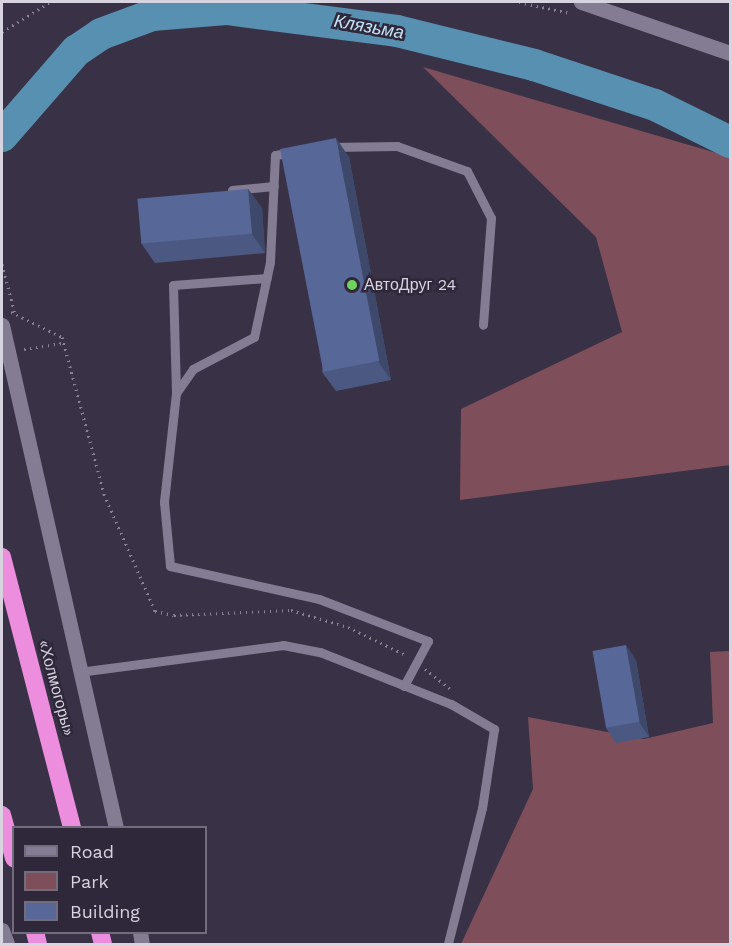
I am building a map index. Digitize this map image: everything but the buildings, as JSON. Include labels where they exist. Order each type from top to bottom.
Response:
[{"type":"highway","name":"«Холмогоры»","points":[[2,558],[71,826]]},
{"type":"highway","points":[[2,815],[12,851]]},
{"type":"main road","points":[[581,2],[730,53]]},
{"type":"main road","points":[[2,325],[116,826]]},
{"type":"main road","points":[[2,930],[7,945]]},
{"type":"lane","points":[[322,147],[398,146],[467,171],[491,218],[483,325]]},
{"type":"lane","points":[[176,393],[194,369],[254,337],[267,278],[275,155],[303,150]]},
{"type":"lane","points":[[219,192],[274,186]]},
{"type":"lane","points":[[267,278],[173,285],[176,393],[164,502],[170,567],[329,603],[428,641],[404,686]]},
{"type":"lane","points":[[79,672],[283,645],[320,652],[404,686],[494,729],[482,808],[448,943]]},
{"type":"path","points":[[2,32],[50,2]]},
{"type":"path","points":[[2,264],[17,324]]},
{"type":"path","points":[[2,308],[46,324],[64,343],[104,494],[155,611],[174,615],[291,610],[348,627],[416,663],[462,697]]},
{"type":"path","points":[[24,351],[64,343]]},
{"type":"green space","points":[[423,67],[730,157],[730,465],[460,500],[461,409],[622,332],[596,237]]},
{"type":"green space","points":[[730,651],[730,944],[461,944],[533,789],[528,717],[644,739],[713,723],[710,652]]},
{"type":"waterway","name":"Клязьма","points":[[2,136],[76,51],[101,34],[152,15],[226,9],[397,31],[534,65],[655,105],[730,142]]},
{"type":"place","name":"АвтоДруг 24","points":[[352,285]]}]
